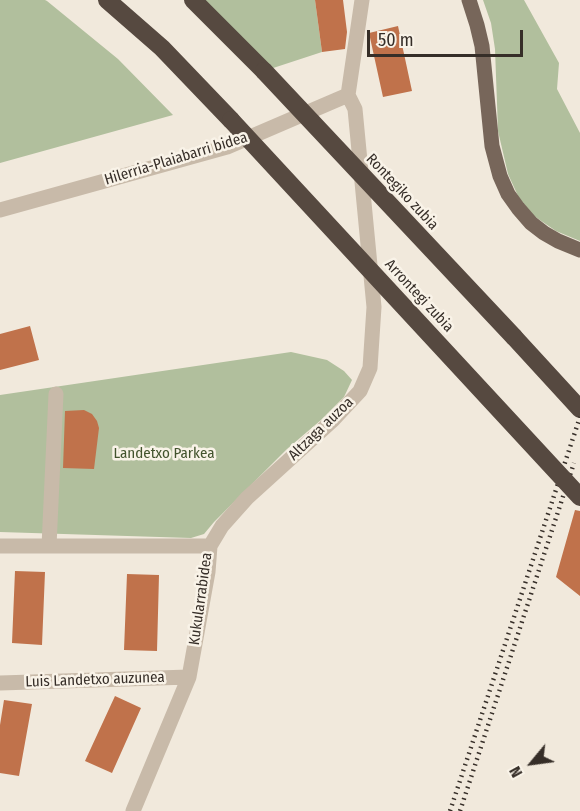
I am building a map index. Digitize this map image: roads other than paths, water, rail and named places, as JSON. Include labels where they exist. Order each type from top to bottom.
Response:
[{"type":"highway","name":"Arrontegi zubia","points":[[107,0],[162,48],[231,120],[580,497]]},
{"type":"highway","name":"Rontegiko zubia","points":[[193,0],[264,71],[580,409]]},
{"type":"main road","points":[[469,0],[482,46],[492,146],[500,176],[513,201],[531,223],[558,241],[580,250]]},
{"type":"street","name":"Altzaga auzoa","points":[[210,546],[222,526],[247,498],[333,420],[360,391],[370,368],[374,308],[356,109],[348,95],[362,0]]},
{"type":"street","name":"Hilerria-Plaiabarri bidea","points":[[0,210],[227,147],[348,95]]},
{"type":"street","points":[[49,546],[56,394]]},
{"type":"street","name":"Kukularrabidea","points":[[0,546],[210,546],[208,572],[189,677],[133,811]]},
{"type":"street","name":"Luis Landetxo auzunea","points":[[0,683],[189,677]]},
{"type":"railway","points":[[450,811],[580,417]]},
{"type":"railway","points":[[460,811],[574,463]]},
{"type":"park label","name":"Landetxo Parkea","points":[[164,454]]}]
